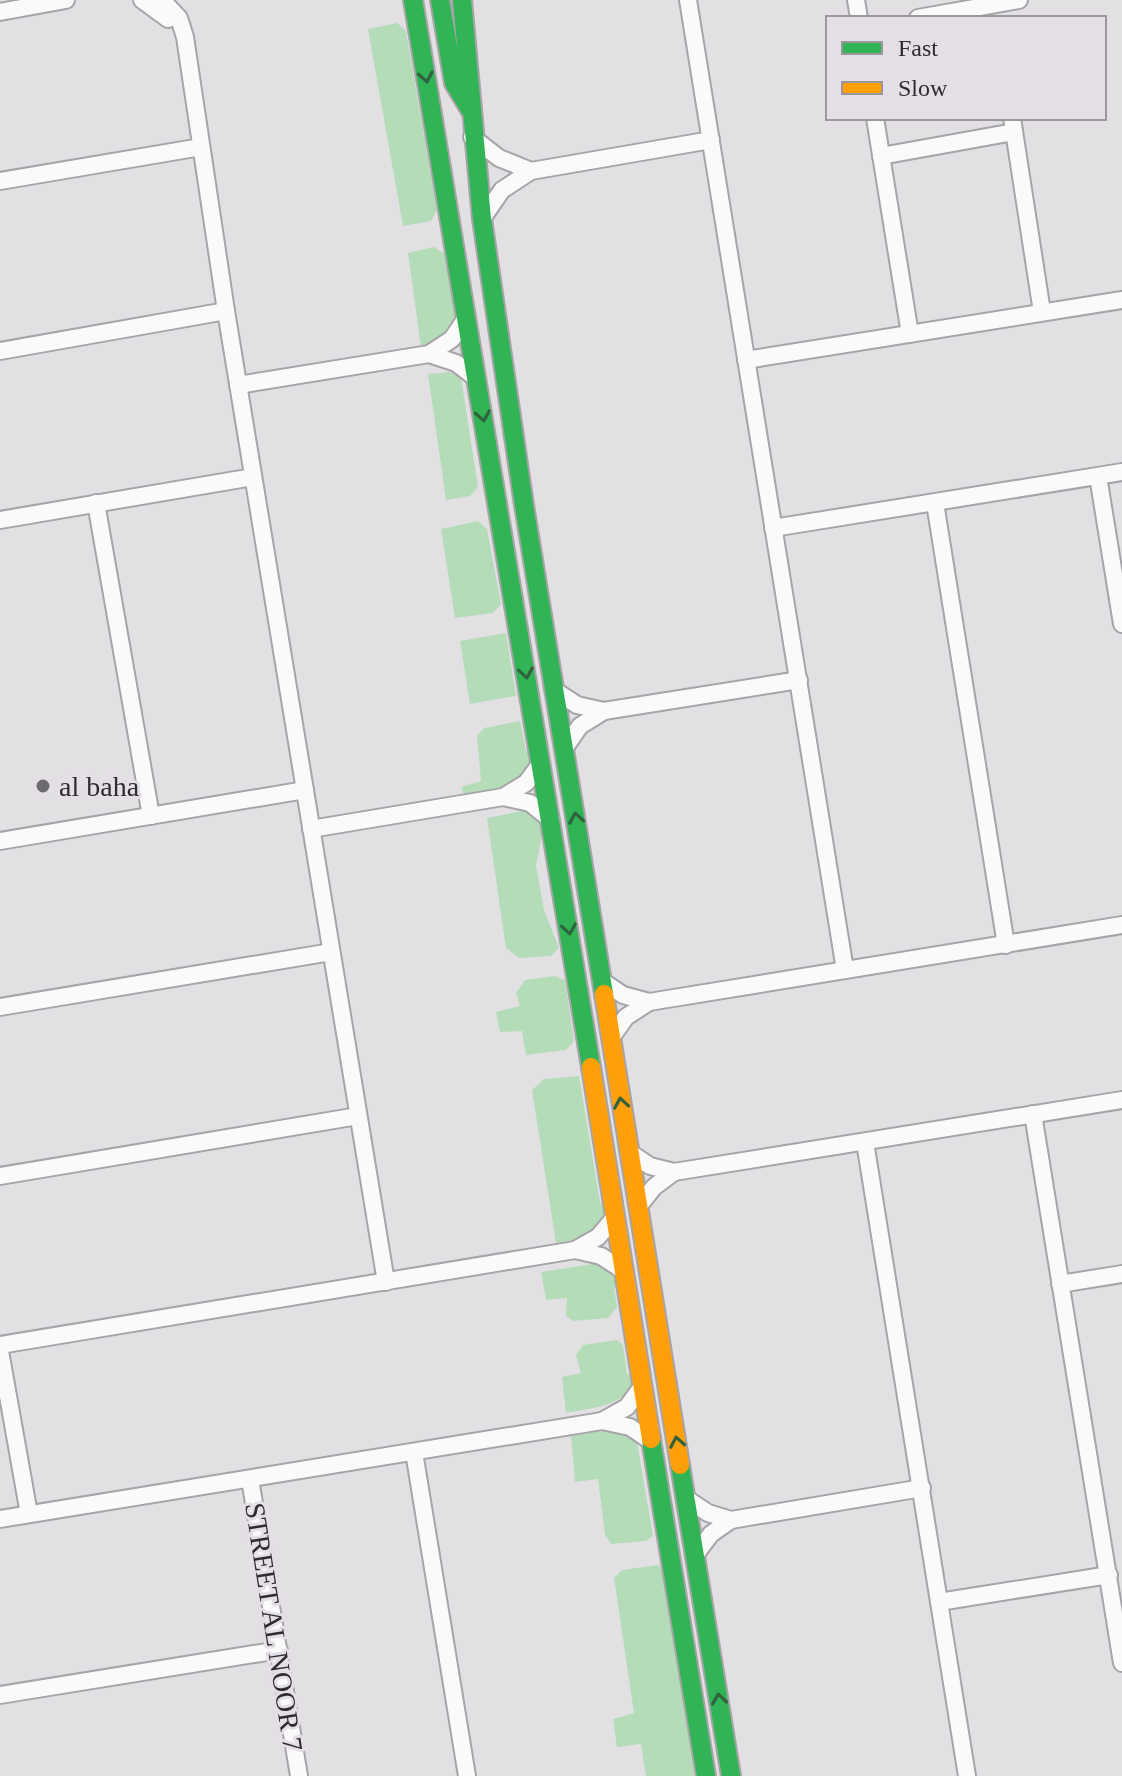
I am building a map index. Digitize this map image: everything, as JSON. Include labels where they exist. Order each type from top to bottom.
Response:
[{"type":"main road","points":[[413,0],[551,820],[706,1776]]},
{"type":"main road","points":[[440,0],[454,83],[471,111]]},
{"type":"main road","points":[[462,0],[472,137],[482,219],[550,671],[731,1776]]},
{"type":"main road","points":[[511,579],[525,588],[538,652],[550,671]]},
{"type":"main road","points":[[670,1554],[684,1577],[694,1619],[701,1622],[707,1617]]},
{"type":"street","points":[[0,12],[66,0]]},
{"type":"street","points":[[142,0],[170,22],[186,56]]},
{"type":"street","points":[[162,0],[183,28],[226,311],[386,1282]]},
{"type":"street","points":[[688,0],[845,970]]},
{"type":"street","points":[[940,16],[996,11],[1019,0]]},
{"type":"street","points":[[875,120],[910,334]]},
{"type":"street","points":[[881,156],[1013,125],[1042,312]]},
{"type":"street","points":[[472,137],[499,158],[531,171]]},
{"type":"street","points":[[482,219],[502,190],[531,171],[711,140]]},
{"type":"street","points":[[0,181],[201,147]]},
{"type":"street","points":[[746,360],[1122,300]]},
{"type":"street","points":[[0,351],[226,311]]},
{"type":"street","points":[[238,385],[429,354],[452,339],[466,318]]},
{"type":"street","points":[[429,354],[456,363],[477,379]]},
{"type":"street","points":[[773,528],[1122,472]]},
{"type":"street","points":[[1098,476],[1122,624]]},
{"type":"street","points":[[0,520],[253,477]]},
{"type":"street","points":[[96,503],[151,816]]},
{"type":"street","points":[[935,503],[1006,945]]},
{"type":"street","points":[[554,690],[577,705],[604,711],[799,680]]},
{"type":"street","points":[[564,749],[580,726],[604,711]]},
{"type":"street","points":[[311,829],[503,797],[526,783],[541,763]]},
{"type":"street","points":[[0,841],[305,790]]},
{"type":"street","points":[[503,797],[530,803],[551,820]]},
{"type":"street","points":[[611,1038],[626,1017],[649,1002],[1122,925]]},
{"type":"street","points":[[0,1007],[331,952]]},
{"type":"street","points":[[601,980],[623,995],[649,1002]]},
{"type":"street","points":[[629,1152],[650,1166],[674,1172],[1122,1100]]},
{"type":"street","points":[[1033,1114],[1122,1663]]},
{"type":"street","points":[[0,1176],[358,1116]]},
{"type":"street","points":[[865,1142],[967,1776]]},
{"type":"street","points":[[638,1207],[654,1187],[674,1172]]},
{"type":"street","points":[[29,1514],[0,1348],[575,1250],[598,1237],[615,1217]]},
{"type":"street","points":[[575,1250],[601,1256],[624,1271]]},
{"type":"street","points":[[1060,1284],[1122,1274]]},
{"type":"street","points":[[0,1519],[602,1421],[627,1407],[643,1385]]},
{"type":"street","points":[[602,1421],[630,1427],[652,1442]]},
{"type":"street","points":[[414,1452],[467,1776]]},
{"type":"street","name":"STREET AL NOOR 7","points":[[250,1479],[299,1776]]},
{"type":"street","points":[[696,1554],[711,1534],[731,1520],[922,1488]]},
{"type":"street","points":[[687,1499],[708,1513],[731,1520]]},
{"type":"street","points":[[939,1602],[1109,1575]]},
{"type":"street","points":[[0,1695],[279,1650]]},
{"type":"green space","points":[[397,23],[406,31],[437,210],[431,221],[403,226],[368,29]]},
{"type":"green space","points":[[434,247],[445,254],[461,317],[436,347],[421,347],[408,253]]},
{"type":"green space","points":[[449,372],[461,377],[478,487],[470,496],[446,500],[428,374]]},
{"type":"green space","points":[[478,521],[487,529],[501,604],[493,613],[455,618],[441,529]]},
{"type":"green space","points":[[506,633],[516,696],[470,704],[460,641]]},
{"type":"green space","points":[[520,721],[526,751],[532,753],[535,763],[515,786],[464,795],[461,787],[481,781],[477,736],[484,728]]},
{"type":"green space","points":[[522,811],[537,817],[544,827],[536,865],[544,910],[559,948],[551,956],[519,958],[506,948],[487,818]]},
{"type":"green space","points":[[555,976],[565,980],[574,1041],[566,1050],[526,1055],[522,1031],[500,1032],[496,1012],[520,1006],[516,993],[525,980]]},
{"type":"green space","points":[[579,1076],[600,1202],[607,1211],[599,1227],[588,1236],[556,1243],[532,1090],[544,1079]]},
{"type":"green space","points":[[599,1263],[610,1269],[619,1281],[614,1288],[617,1307],[608,1318],[573,1321],[566,1316],[567,1298],[546,1300],[541,1272]]},
{"type":"green space","points":[[617,1340],[623,1345],[627,1374],[634,1378],[630,1388],[616,1401],[566,1413],[562,1377],[581,1373],[576,1355],[583,1345]]},
{"type":"green space","points":[[600,1431],[618,1432],[637,1442],[653,1536],[646,1541],[611,1544],[605,1535],[598,1479],[575,1482],[571,1436]]},
{"type":"green space","points":[[658,1565],[662,1569],[695,1776],[646,1776],[641,1744],[617,1747],[613,1719],[634,1713],[614,1578],[622,1570]]},
{"type":"traffic: fast","points":[[413,0],[591,1067]]},
{"type":"traffic: fast","points":[[440,0],[454,83],[471,111]]},
{"type":"traffic: fast","points":[[462,0],[482,219],[524,505],[604,994]]},
{"type":"traffic: fast","points":[[651,1439],[706,1776]]},
{"type":"traffic: fast","points":[[680,1465],[731,1776]]},
{"type":"traffic: slow","points":[[604,994],[680,1465]]},
{"type":"traffic: slow","points":[[591,1067],[651,1439]]},
{"type":"place","name":"al baha","points":[[43,786]]}]
